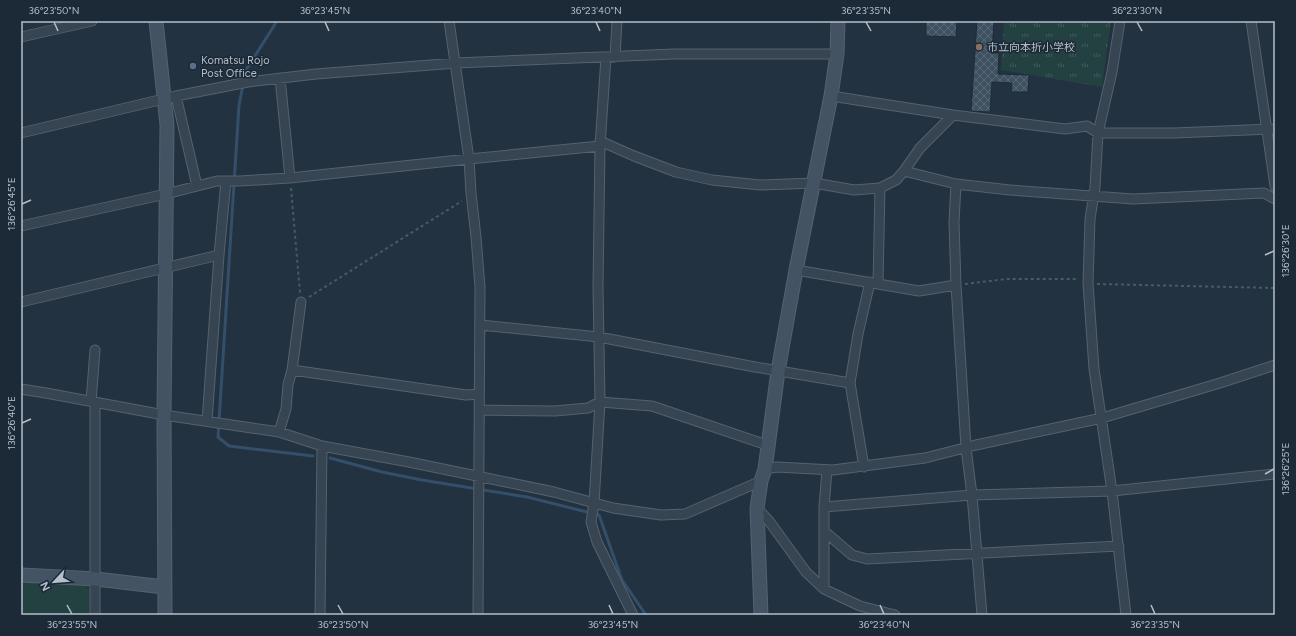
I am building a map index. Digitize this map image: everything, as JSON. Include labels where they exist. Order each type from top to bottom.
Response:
[{"type":"street","points":[[21,37],[92,21]]},
{"type":"street","points":[[156,21],[170,97],[198,186]]},
{"type":"street","points":[[449,21],[469,158],[480,287],[478,394],[478,615]]},
{"type":"street","points":[[616,21],[600,144],[598,337],[600,402],[591,522],[597,542],[633,615]]},
{"type":"street","points":[[761,615],[757,508],[778,371],[796,270],[831,96],[837,54],[838,21]]},
{"type":"street","points":[[1120,21],[1112,72],[1098,133],[1090,219],[1088,281],[1094,369],[1112,491],[1126,615]]},
{"type":"street","points":[[1251,21],[1271,130],[1275,186]]},
{"type":"street","points":[[21,133],[170,97],[235,84],[316,74],[456,63],[674,54],[837,54]]},
{"type":"street","points":[[280,78],[290,178]]},
{"type":"street","points":[[831,96],[953,115],[1065,129],[1087,126],[1098,133],[1174,133],[1271,130]]},
{"type":"street","points":[[165,615],[164,414],[166,125],[170,97]]},
{"type":"street","points":[[21,226],[166,194],[217,180],[231,181],[290,178],[600,144],[676,172],[712,180],[760,184],[814,183],[854,190],[880,188],[896,180],[920,148],[953,115]]},
{"type":"street","points":[[904,171],[956,184],[1010,190],[1133,199],[1264,193],[1275,199]]},
{"type":"street","points":[[209,422],[218,256],[231,181]]},
{"type":"street","points":[[956,184],[954,222],[956,285],[966,448],[972,495],[982,615]]},
{"type":"street","points":[[864,467],[850,383],[858,334],[874,283],[880,188]]},
{"type":"street","points":[[21,302],[218,256]]},
{"type":"street","points":[[796,270],[919,291],[956,285]]},
{"type":"street","points":[[279,432],[286,409],[288,385],[292,370],[301,302]]},
{"type":"street","points":[[480,324],[598,337],[850,383]]},
{"type":"street","points":[[95,350],[93,402],[96,579],[95,615]]},
{"type":"street","points":[[21,389],[46,392],[93,402],[209,422],[279,432],[322,446],[479,480],[554,492],[593,505],[661,515],[685,514],[777,467],[827,470],[864,467],[925,458],[1102,418],[1275,365]]},
{"type":"street","points":[[292,370],[466,395],[478,394]]},
{"type":"street","points":[[479,410],[555,411],[588,408],[600,402],[652,406],[767,445]]},
{"type":"street","points":[[320,615],[322,446]]},
{"type":"street","points":[[824,589],[824,507],[827,470]]},
{"type":"street","points":[[824,507],[972,495],[1112,491],[1275,474]]},
{"type":"street","points":[[757,508],[769,521],[806,572],[824,589],[860,606],[894,615]]},
{"type":"street","points":[[824,531],[852,555],[867,559],[1119,546]]},
{"type":"street","points":[[21,575],[96,579],[164,587]]},
{"type":"path","points":[[290,178],[301,302],[472,195]]},
{"type":"path","points":[[956,285],[1006,279],[1275,288]]},
{"type":"green space","points":[[1004,21],[1111,21],[1102,87],[1001,70]]},
{"type":"green space","points":[[21,576],[83,582],[89,590],[89,615],[21,615]]},
{"type":"building","points":[[926,21],[957,21],[956,37],[926,36]]},
{"type":"building","points":[[977,21],[994,21],[992,53],[999,53],[998,74],[1029,75],[1028,92],[1011,92],[1012,83],[992,82],[990,112],[971,111]]},
{"type":"waterway","points":[[277,21],[246,70],[239,105],[218,437],[229,446],[313,456]]},
{"type":"waterway","points":[[330,458],[382,472],[527,497],[599,515],[622,580],[646,615]]},
{"type":"place","name":"市立向本折小学校","points":[[979,47]]},
{"type":"place","name":"Komatsu Rojo Post Office","points":[[193,66]]}]
